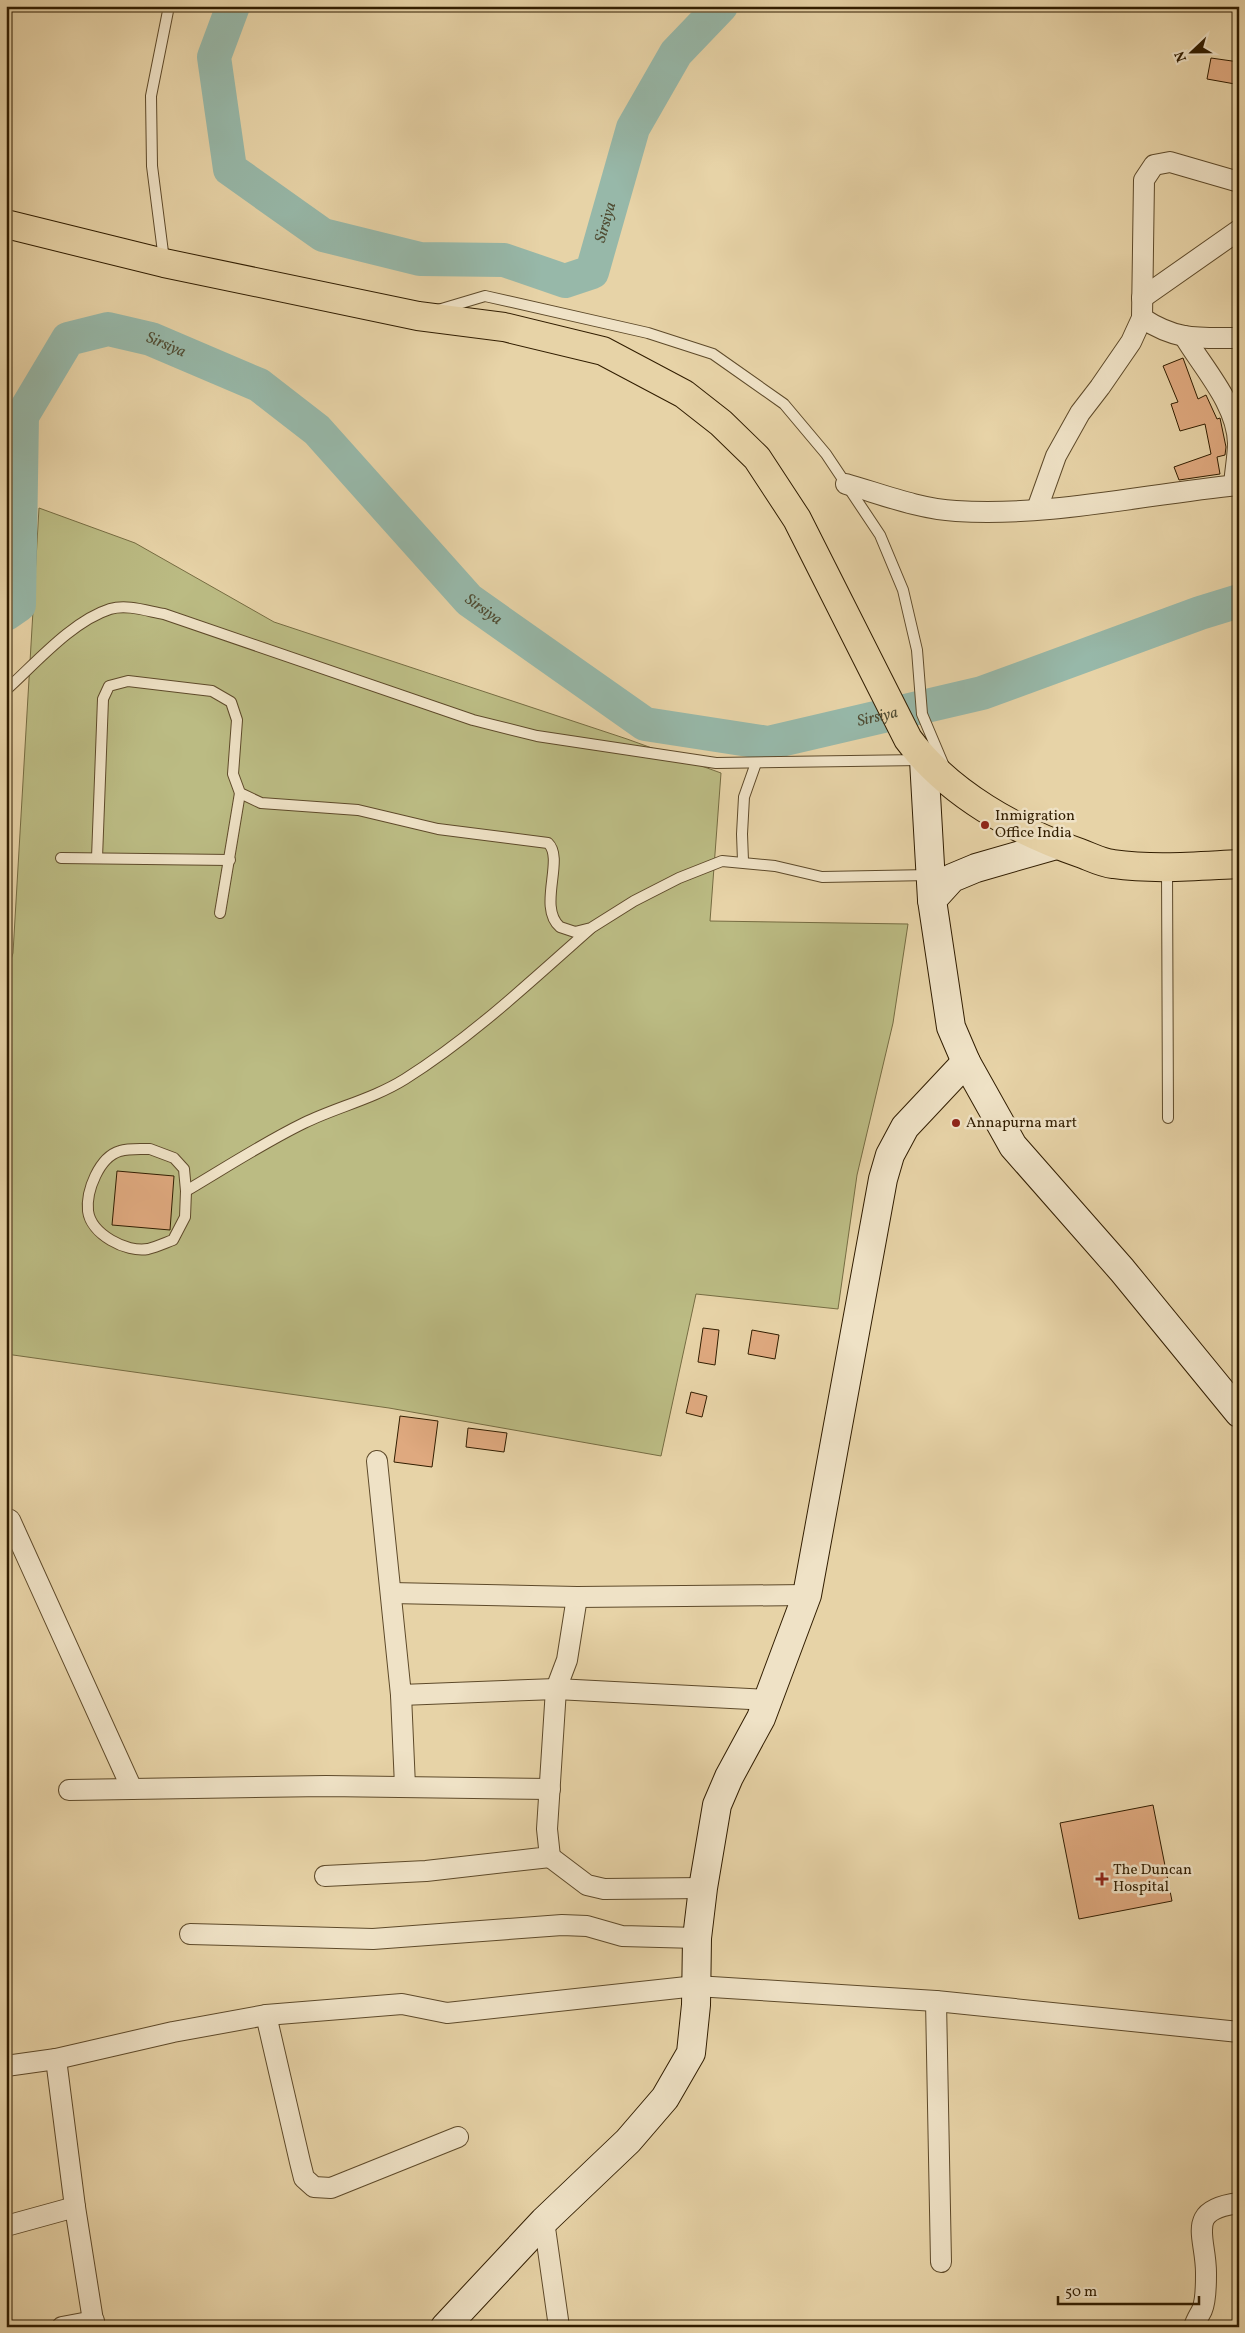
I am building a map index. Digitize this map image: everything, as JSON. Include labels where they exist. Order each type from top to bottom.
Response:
[{"type":"main road","points":[[6,224],[164,263],[418,316],[504,327],[603,351],[684,394],[721,423],[757,458],[797,519],[908,739],[924,760],[953,786],[1012,823],[1056,845],[1111,864],[1167,868],[1239,864]]},
{"type":"street","points":[[1037,509],[1056,456],[1080,413],[1131,342],[1142,318],[1144,180],[1154,165],[1170,162],[1239,182]]},
{"type":"street","points":[[1142,298],[1239,230]]},
{"type":"street","points":[[1142,318],[1162,331],[1184,336],[1239,338]]},
{"type":"street","points":[[846,484],[908,502],[955,511],[1037,509],[1112,502],[1236,485],[1238,441],[1230,414],[1217,384],[1197,358],[1184,336]]},
{"type":"street","points":[[924,760],[931,888],[951,1027],[966,1062],[1013,1146],[1128,1278],[1239,1413]]},
{"type":"street","points":[[931,888],[976,868],[1056,845]]},
{"type":"street","points":[[445,2327],[544,2221],[628,2140],[665,2098],[691,2052],[696,2005],[702,1888],[717,1805],[769,1700],[807,1596],[883,1179],[890,1155],[905,1127],[966,1062]]},
{"type":"street","points":[[377,1461],[401,1695],[406,1786]]},
{"type":"street","points":[[6,1518],[10,1520],[132,1789]]},
{"type":"street","points":[[391,1593],[578,1597],[807,1596]]},
{"type":"street","points":[[550,1857],[547,1829],[556,1689],[567,1660],[578,1597]]},
{"type":"street","points":[[401,1695],[556,1689],[769,1700]]},
{"type":"street","points":[[69,1790],[406,1786],[550,1789]]},
{"type":"street","points":[[325,1876],[426,1872],[550,1857],[587,1885],[604,1889],[702,1888]]},
{"type":"street","points":[[190,1934],[373,1939],[562,1925],[587,1926],[622,1936],[698,1938]]},
{"type":"street","points":[[6,2066],[56,2059],[174,2032],[266,2015],[402,2004],[448,2013],[696,1986],[936,2000],[1239,2032]]},
{"type":"street","points":[[936,2000],[941,2262]]},
{"type":"street","points":[[266,2015],[304,2178],[314,2187],[331,2188],[458,2137]]},
{"type":"street","points":[[56,2059],[75,2207],[94,2324],[62,2327]]},
{"type":"street","points":[[1194,2327],[1203,2309],[1206,2274],[1201,2232],[1203,2220],[1219,2206],[1239,2203]]},
{"type":"street","points":[[6,2226],[75,2207]]},
{"type":"street","points":[[544,2221],[559,2327]]},
{"type":"lane","points":[[164,263],[152,166],[152,96],[169,6]]},
{"type":"lane","points":[[418,316],[485,296],[648,333],[713,354],[784,404],[826,454],[880,535],[903,590],[917,650],[922,714],[953,786]]},
{"type":"lane","points":[[6,690],[76,627],[110,609],[130,608],[164,614],[473,720],[537,736],[716,763],[924,760]]},
{"type":"lane","points":[[97,858],[103,699],[110,686],[128,681],[212,691],[231,702],[237,720],[233,774],[240,793],[220,912]]},
{"type":"lane","points":[[743,861],[744,797],[756,763]]},
{"type":"lane","points":[[240,793],[261,802],[358,810],[438,829],[548,843],[555,853],[550,904],[556,924],[576,932],[591,928]]},
{"type":"lane","points":[[61,858],[230,860]]},
{"type":"lane","points":[[186,1191],[266,1142],[306,1122],[360,1102],[404,1080],[448,1049],[501,1006],[591,928],[634,901],[679,878],[722,861],[743,861],[822,877],[931,888]]},
{"type":"lane","points":[[1167,868],[1168,1118]]},
{"type":"lane","points":[[150,1149],[174,1158],[184,1169],[186,1191],[185,1216],[173,1240],[147,1249],[126,1248],[103,1236],[88,1213],[90,1192],[98,1168],[119,1151],[150,1149]]},
{"type":"green space","points":[[39,508],[135,543],[274,622],[627,739],[721,773],[710,921],[908,924],[893,1023],[857,1175],[838,1309],[696,1294],[661,1456],[389,1408],[6,1354],[6,977],[13,953]]},
{"type":"building","points":[[1211,58],[1239,62],[1235,84],[1207,79]]},
{"type":"building","points":[[1183,358],[1198,399],[1206,395],[1217,419],[1220,418],[1226,447],[1225,455],[1217,457],[1220,474],[1179,480],[1174,467],[1211,454],[1205,424],[1180,431],[1171,404],[1178,402],[1163,366]]},
{"type":"building","points":[[117,1171],[174,1176],[170,1230],[112,1225]]},
{"type":"building","points":[[703,1328],[719,1330],[715,1365],[698,1362]]},
{"type":"building","points":[[752,1330],[779,1335],[775,1359],[748,1354]]},
{"type":"building","points":[[691,1392],[707,1396],[702,1417],[686,1413]]},
{"type":"building","points":[[400,1416],[438,1421],[432,1467],[394,1462]]},
{"type":"building","points":[[468,1428],[507,1433],[504,1452],[466,1447]]},
{"type":"building","points":[[1153,1805],[1172,1901],[1079,1919],[1060,1823]]},
{"type":"waterway","name":"Sirsiya","points":[[233,6],[214,57],[230,169],[323,235],[420,259],[504,260],[565,281],[592,272],[633,128],[676,53],[721,6]]},
{"type":"waterway","name":"Sirsiya","points":[[6,614],[19,605],[22,416],[68,339],[108,329],[151,339],[259,385],[317,430],[469,600],[645,724],[768,743],[982,693],[1200,613],[1239,601]]},
{"type":"place","name":"Inmigration Office India","points":[[985,825]]},
{"type":"place","name":"Annapurna mart","points":[[956,1123]]},
{"type":"place","name":"The Duncan Hospital","points":[[1102,1879]]}]
